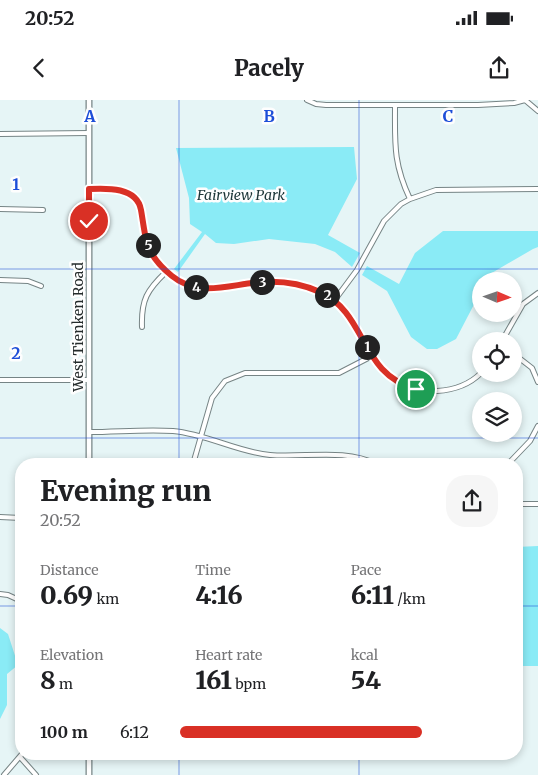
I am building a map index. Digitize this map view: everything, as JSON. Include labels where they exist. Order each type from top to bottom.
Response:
[{"type":"street","name":"West Tienken Road","points":[[89,100],[89,458]]},
{"type":"street","points":[[307,100],[316,104],[326,105],[478,105],[514,103],[525,100],[538,111]]},
{"type":"street","points":[[395,105],[396,159],[410,199]]},
{"type":"street","points":[[0,134],[89,133]]},
{"type":"street","points":[[89,189],[115,189],[128,194],[139,203],[147,244],[166,272],[178,281],[199,288],[213,289],[263,282],[285,282],[318,291],[334,301],[353,321],[372,356],[383,371],[399,382],[410,388],[427,391],[459,387],[472,380]]},
{"type":"street","points":[[334,301],[357,270],[384,221],[401,204],[410,199],[436,190],[538,189]]},
{"type":"street","points":[[0,209],[43,210]]},
{"type":"street","points":[[142,327],[141,315],[145,298],[155,282],[166,272]]},
{"type":"street","points":[[0,280],[28,281],[40,286]]},
{"type":"street","points":[[507,332],[523,304],[538,293]]},
{"type":"street","points":[[195,458],[212,398],[226,381],[234,376],[245,373],[267,372],[339,373],[372,356]]},
{"type":"street","points":[[522,360],[532,368],[538,382]]},
{"type":"street","points":[[0,380],[89,380]]},
{"type":"street","points":[[514,458],[530,441],[538,426]]},
{"type":"street","points":[[89,432],[174,431],[259,454],[356,458]]},
{"type":"street","points":[[523,504],[538,504]]},
{"type":"street","points":[[0,517],[15,518]]},
{"type":"street","points":[[0,594],[15,598]]},
{"type":"street","points":[[4,775],[17,760]]},
{"type":"street","points":[[25,760],[36,775]]},
{"type":"street","points":[[89,760],[90,775]]},
{"type":"green space","name":"Fairview Park","points":[[354,147],[357,179],[328,235],[360,253],[352,267],[335,252],[315,244],[269,239],[234,244],[216,243],[205,234],[178,272],[174,269],[202,232],[190,224],[189,198],[176,148]]},
{"type":"green space","points":[[443,231],[538,231],[538,247],[493,272],[472,272],[472,308],[456,339],[437,349],[427,349],[411,337],[387,291],[362,275],[367,266],[399,284],[415,253]]},
{"type":"green space","points":[[538,546],[538,666],[523,666],[523,547]]},
{"type":"green space","points":[[0,628],[8,634],[15,656],[15,667],[7,674],[7,705],[0,719]]},
{"type":"route","points":[[89,221],[89,189],[115,189],[128,194],[139,203],[150,252],[162,268],[178,281],[199,288],[213,289],[263,282],[285,282],[300,285],[328,296],[353,321],[375,362],[383,371],[410,388],[416,389]]}]
